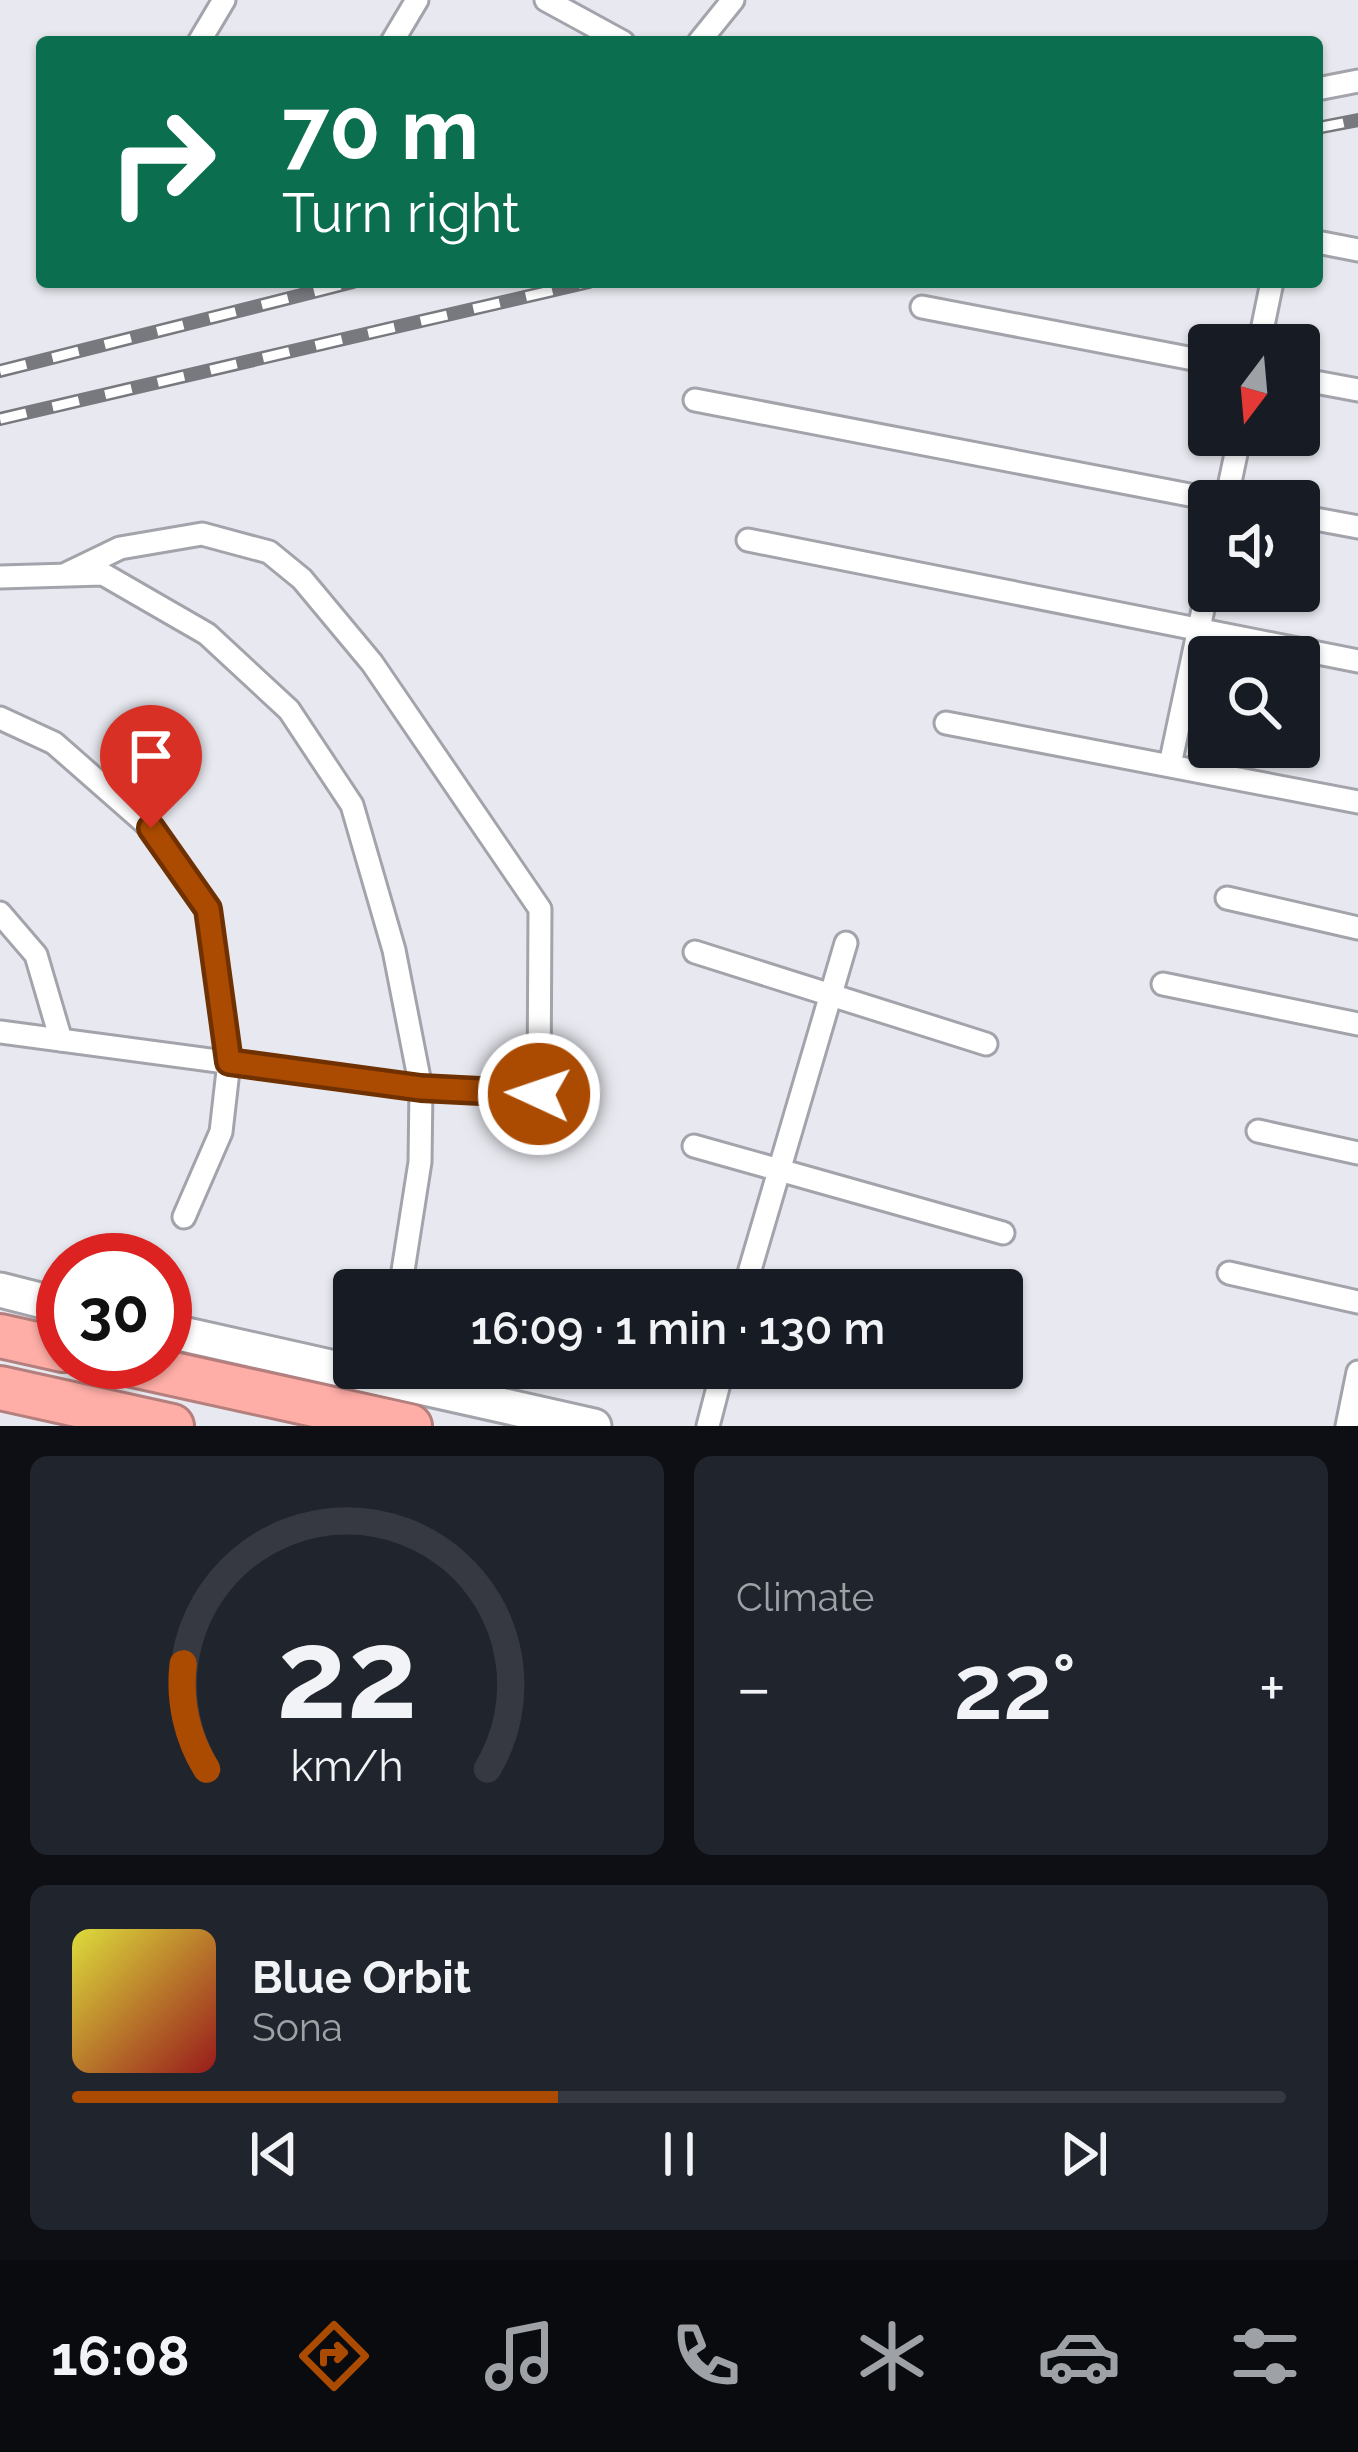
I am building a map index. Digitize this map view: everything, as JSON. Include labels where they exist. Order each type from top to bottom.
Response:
[{"type":"highway","points":[[0,1336],[36,1344]]},
{"type":"highway","points":[[192,1378],[410,1426]]},
{"type":"highway","points":[[0,1388],[172,1426]]},
{"type":"street","points":[[203,36],[224,0]]},
{"type":"street","points":[[396,36],[417,0]]},
{"type":"street","points":[[546,0],[612,36]]},
{"type":"street","points":[[704,36],[733,0]]},
{"type":"street","points":[[1323,88],[1358,81]]},
{"type":"street","points":[[1323,243],[1358,250]]},
{"type":"street","points":[[1263,324],[1271,288]]},
{"type":"street","points":[[922,307],[1188,358]]},
{"type":"street","points":[[1320,383],[1358,390]]},
{"type":"street","points":[[695,400],[1188,494]]},
{"type":"street","points":[[1320,520],[1358,527]]},
{"type":"street","points":[[0,1032],[421,1088],[539,1094],[540,909],[372,663],[302,580],[269,552],[202,534],[120,548],[64,575]]},
{"type":"street","points":[[748,540],[1358,661]]},
{"type":"street","points":[[0,577],[103,574],[207,634],[289,710],[352,805],[394,950],[421,1088],[420,1162],[403,1269]]},
{"type":"street","points":[[1170,766],[1202,612]]},
{"type":"street","points":[[0,718],[54,742],[151,828],[208,909],[229,1062],[221,1132],[184,1217]]},
{"type":"street","points":[[946,722],[1358,802]]},
{"type":"street","points":[[1227,898],[1358,928]]},
{"type":"street","points":[[0,913],[36,955],[61,1040]]},
{"type":"street","points":[[751,1269],[846,943]]},
{"type":"street","points":[[695,952],[986,1044]]},
{"type":"street","points":[[1163,984],[1358,1024]]},
{"type":"street","points":[[1258,1130],[1358,1153]]},
{"type":"street","points":[[694,1146],[1003,1233]]},
{"type":"street","points":[[1229,1273],[1358,1302]]},
{"type":"street","points":[[0,1290],[36,1299]]},
{"type":"street","points":[[192,1335],[333,1363]]},
{"type":"street","points":[[1347,1426],[1358,1372]]},
{"type":"street","points":[[447,1389],[594,1426]]},
{"type":"street","points":[[708,1426],[718,1389]]},
{"type":"railway","points":[[1323,127],[1358,120]]},
{"type":"railway","points":[[0,371],[329,288]]},
{"type":"railway","points":[[0,419],[563,288]]},
{"type":"route","points":[[151,828],[208,909],[229,1062],[421,1088],[539,1094]]}]
